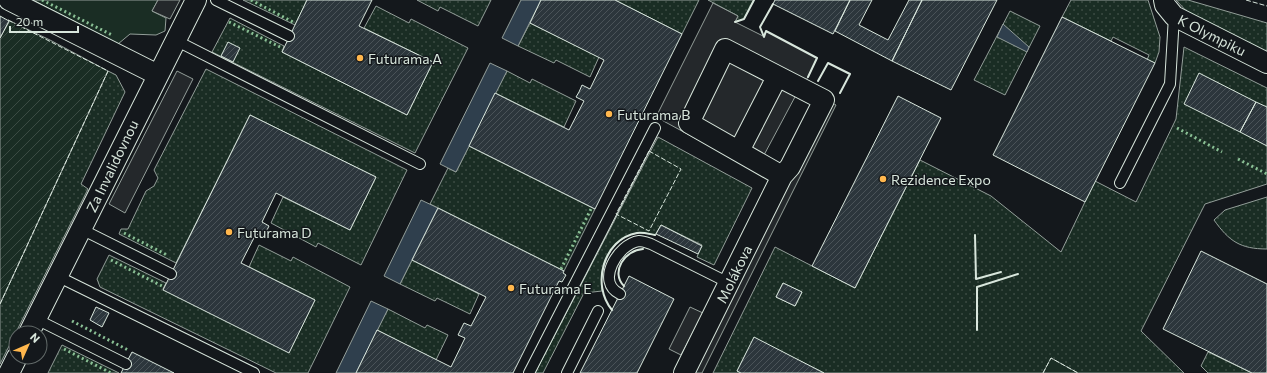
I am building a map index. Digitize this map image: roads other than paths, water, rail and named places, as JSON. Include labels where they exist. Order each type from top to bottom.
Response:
[{"type":"street","points":[[9,0],[158,74]]},
{"type":"street","name":"Za Invalidovnou","points":[[32,325],[196,0]]},
{"type":"street","name":"K Olympiku","points":[[1169,8],[1267,63]]},
{"type":"street","name":"Molákova","points":[[684,373],[782,176],[790,167],[824,100],[776,77],[725,49],[689,123],[782,176]]},
{"type":"street","points":[[739,151],[776,77]]},
{"type":"lane","points":[[216,0],[289,36]]},
{"type":"lane","points":[[1120,183],[1170,84],[1169,8]]},
{"type":"lane","points":[[175,40],[420,164]]},
{"type":"lane","points":[[529,373],[655,128]]},
{"type":"lane","points":[[82,229],[171,274]]},
{"type":"lane","points":[[620,294],[615,292],[610,285],[610,273],[614,261],[621,251],[630,244],[640,241],[651,244],[729,283]]},
{"type":"lane","points":[[57,276],[254,373]]},
{"type":"lane","points":[[567,373],[598,311]]},
{"type":"lane","points":[[48,332],[126,364]]},
{"type":"water","points":[[521,0],[541,0],[518,46],[502,38]]},
{"type":"water","points":[[1003,24],[1029,47],[1027,52],[997,37]]},
{"type":"water","points":[[490,63],[507,71],[456,172],[440,164]]},
{"type":"water","points":[[421,200],[438,208],[400,284],[384,276]]},
{"type":"water","points":[[371,301],[388,309],[356,373],[336,373]]},
{"type":"place","name":"Futurama A","points":[[360,58]]},
{"type":"place","name":"Futurama B","points":[[609,114]]},
{"type":"place","name":"Rezidence Expo","points":[[883,179]]},
{"type":"place","name":"Futurama D","points":[[229,232]]},
{"type":"place","name":"Futurama E","points":[[511,288]]}]
